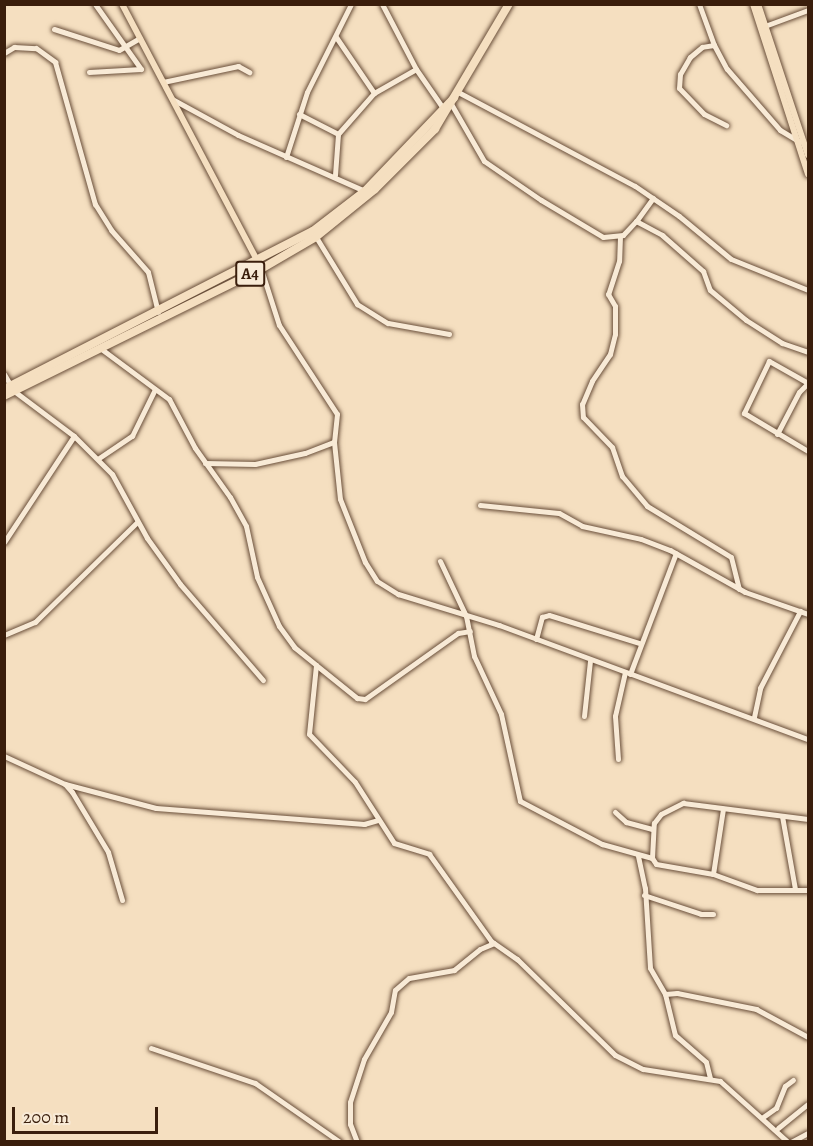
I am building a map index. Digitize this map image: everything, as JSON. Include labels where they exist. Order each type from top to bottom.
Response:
[{"type":"highway","name":"A4","points":[[200,296],[256,258],[316,237],[396,170],[453,99],[509,4]]},
{"type":"highway","name":"A4","points":[[4,396],[10,388],[272,263],[365,191],[445,110]]},
{"type":"highway","points":[[267,253],[272,263]]},
{"type":"highway","points":[[243,266],[247,276]]},
{"type":"highway","name":"A4","points":[[10,388],[100,348],[159,316]]},
{"type":"main road","points":[[122,4],[256,258]]},
{"type":"main road","points":[[753,4],[763,27],[801,142],[808,174]]},
{"type":"main road","points":[[758,4],[763,27]]},
{"type":"main road","points":[[801,142],[808,155]]},
{"type":"street","points":[[95,4],[141,69]]},
{"type":"street","points":[[286,157],[299,114],[317,69],[336,37],[351,4]]},
{"type":"street","points":[[382,4],[416,69],[445,110]]},
{"type":"street","points":[[699,4],[714,45],[728,69],[776,125],[801,142]]},
{"type":"street","points":[[763,27],[808,10]]},
{"type":"street","points":[[54,29],[116,49],[126,47],[140,38]]},
{"type":"street","points":[[336,37],[374,93]]},
{"type":"street","points":[[714,45],[702,47],[690,57],[680,74],[679,88],[704,114],[726,125]]},
{"type":"street","points":[[4,53],[14,47],[36,48],[55,62],[95,204],[111,231],[148,272],[159,316]]},
{"type":"street","points":[[89,72],[141,69],[153,63]]},
{"type":"street","points":[[163,82],[238,66],[249,72]]},
{"type":"street","points":[[335,175],[338,134],[374,93],[416,69]]},
{"type":"street","points":[[172,99],[286,157],[335,175],[365,191]]},
{"type":"street","points":[[453,99],[653,198],[730,259],[808,290]]},
{"type":"street","points":[[453,99],[491,166],[596,234],[620,236]]},
{"type":"street","points":[[299,114],[338,134]]},
{"type":"street","points":[[653,198],[636,221],[620,236],[620,261],[608,294],[615,306],[615,334],[610,354],[592,381],[582,404],[583,417],[612,447],[622,476],[647,506],[731,557],[739,589]]},
{"type":"street","points":[[636,221],[662,235],[703,271],[710,290],[746,320],[767,335],[808,352]]},
{"type":"street","points":[[316,237],[353,301],[363,309],[388,323],[449,334]]},
{"type":"street","points":[[261,269],[279,325],[337,414],[334,442],[340,499],[371,574],[399,594],[536,639],[590,661],[754,717],[808,739]]},
{"type":"street","points":[[100,348],[155,388],[176,409],[205,463],[246,526],[257,577],[279,627],[294,647],[357,698],[365,699],[458,633],[470,631]]},
{"type":"street","points":[[777,434],[800,392],[808,383],[772,362],[767,363],[744,413],[777,434],[808,452]]},
{"type":"street","points":[[4,374],[10,388],[74,436],[99,458],[112,474],[137,522],[211,622],[263,681]]},
{"type":"street","points":[[99,458],[132,436],[155,388]]},
{"type":"street","points":[[4,542],[74,436]]},
{"type":"street","points":[[205,463],[255,464],[305,453],[334,442]]},
{"type":"street","points":[[480,505],[559,513],[582,526],[629,535],[676,553],[739,589],[808,614]]},
{"type":"street","points":[[4,635],[34,622],[137,522]]},
{"type":"street","points":[[618,759],[615,716],[627,673],[676,553]]},
{"type":"street","points":[[440,561],[466,616],[474,656],[501,714],[520,801],[602,844],[638,856],[652,858]]},
{"type":"street","points":[[754,717],[760,688],[800,611]]},
{"type":"street","points":[[536,639],[542,617],[549,615],[639,643]]},
{"type":"street","points":[[584,716],[590,661]]},
{"type":"street","points":[[316,665],[309,734],[355,782],[398,847],[429,854],[494,943],[517,959],[615,1055],[643,1069],[710,1078],[728,1085],[778,1128],[790,1142],[808,1132]]},
{"type":"street","points":[[5,757],[65,784],[156,808],[364,824],[378,820]]},
{"type":"street","points":[[65,784],[108,852],[122,900]]},
{"type":"street","points":[[808,819],[683,802],[661,814],[652,830],[652,858],[656,864],[713,874],[757,890],[808,890]]},
{"type":"street","points":[[713,874],[723,809]]},
{"type":"street","points":[[615,812],[626,822],[652,830]]},
{"type":"street","points":[[782,816],[795,890]]},
{"type":"street","points":[[638,856],[644,895],[650,968],[665,994],[673,1031],[706,1062],[710,1078]]},
{"type":"street","points":[[644,895],[701,914],[713,914]]},
{"type":"street","points":[[357,1142],[350,1124],[350,1102],[364,1059],[391,1012],[395,990],[409,978],[454,970],[480,949],[494,943]]},
{"type":"street","points":[[665,994],[747,1006],[808,1036]]},
{"type":"street","points":[[151,1048],[255,1083],[340,1142]]},
{"type":"street","points":[[763,1117],[776,1108],[785,1086],[793,1080]]},
{"type":"street","points":[[778,1128],[808,1104]]}]
